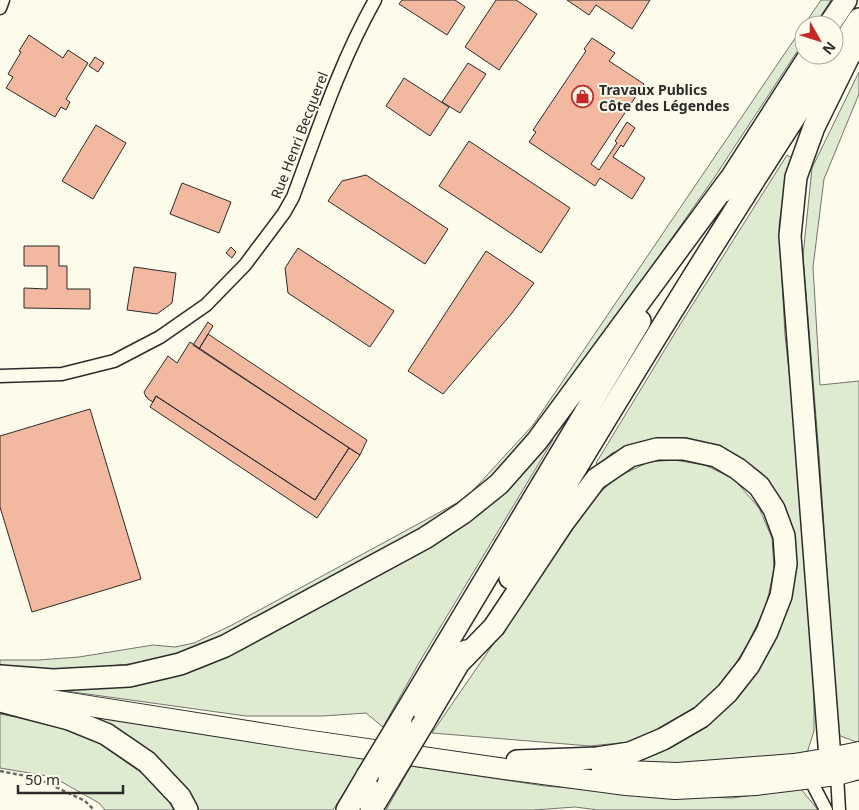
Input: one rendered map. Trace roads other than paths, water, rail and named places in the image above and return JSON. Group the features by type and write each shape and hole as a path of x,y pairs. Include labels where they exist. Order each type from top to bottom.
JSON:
{"highway":[{"path":"836,15 846,0"},
{"path":"372,810 707,253 859,19"},
{"path":"834,766 790,236 796,177 814,127 848,58 859,42"},
{"path":"347,810 660,288 804,65"},
{"path":"0,676 53,680 129,676 180,664 225,646 425,538 456,518 499,484 537,441 730,179"},
{"path":"459,664 494,627 562,523 596,479 630,456 657,449 684,449 716,456 738,469 758,486 774,509 784,536 786,564 781,596 767,632 749,666 727,693 701,717 663,739 630,752 596,758 517,761"},
{"path":"0,701 69,719 106,734 147,762 180,797 187,810"}],"main road":[{"path":"0,683 517,761 601,770 677,773 794,764 834,766 859,770"},
{"path":"0,692 505,769 626,785 676,789 756,785 810,778 859,752"}],"street":[{"path":"0,8 3,0"},
{"name":"Rue Henri Becquerel","path":"0,376 62,374 114,361 160,337 206,305 245,265 284,213 293,197 343,63 364,18 375,0"},
{"path":"834,766 839,810"},
{"path":"810,778 826,810"}],"place":[{"name":"Travaux Publics Côte des Légendes","path":"583,97"}]}
